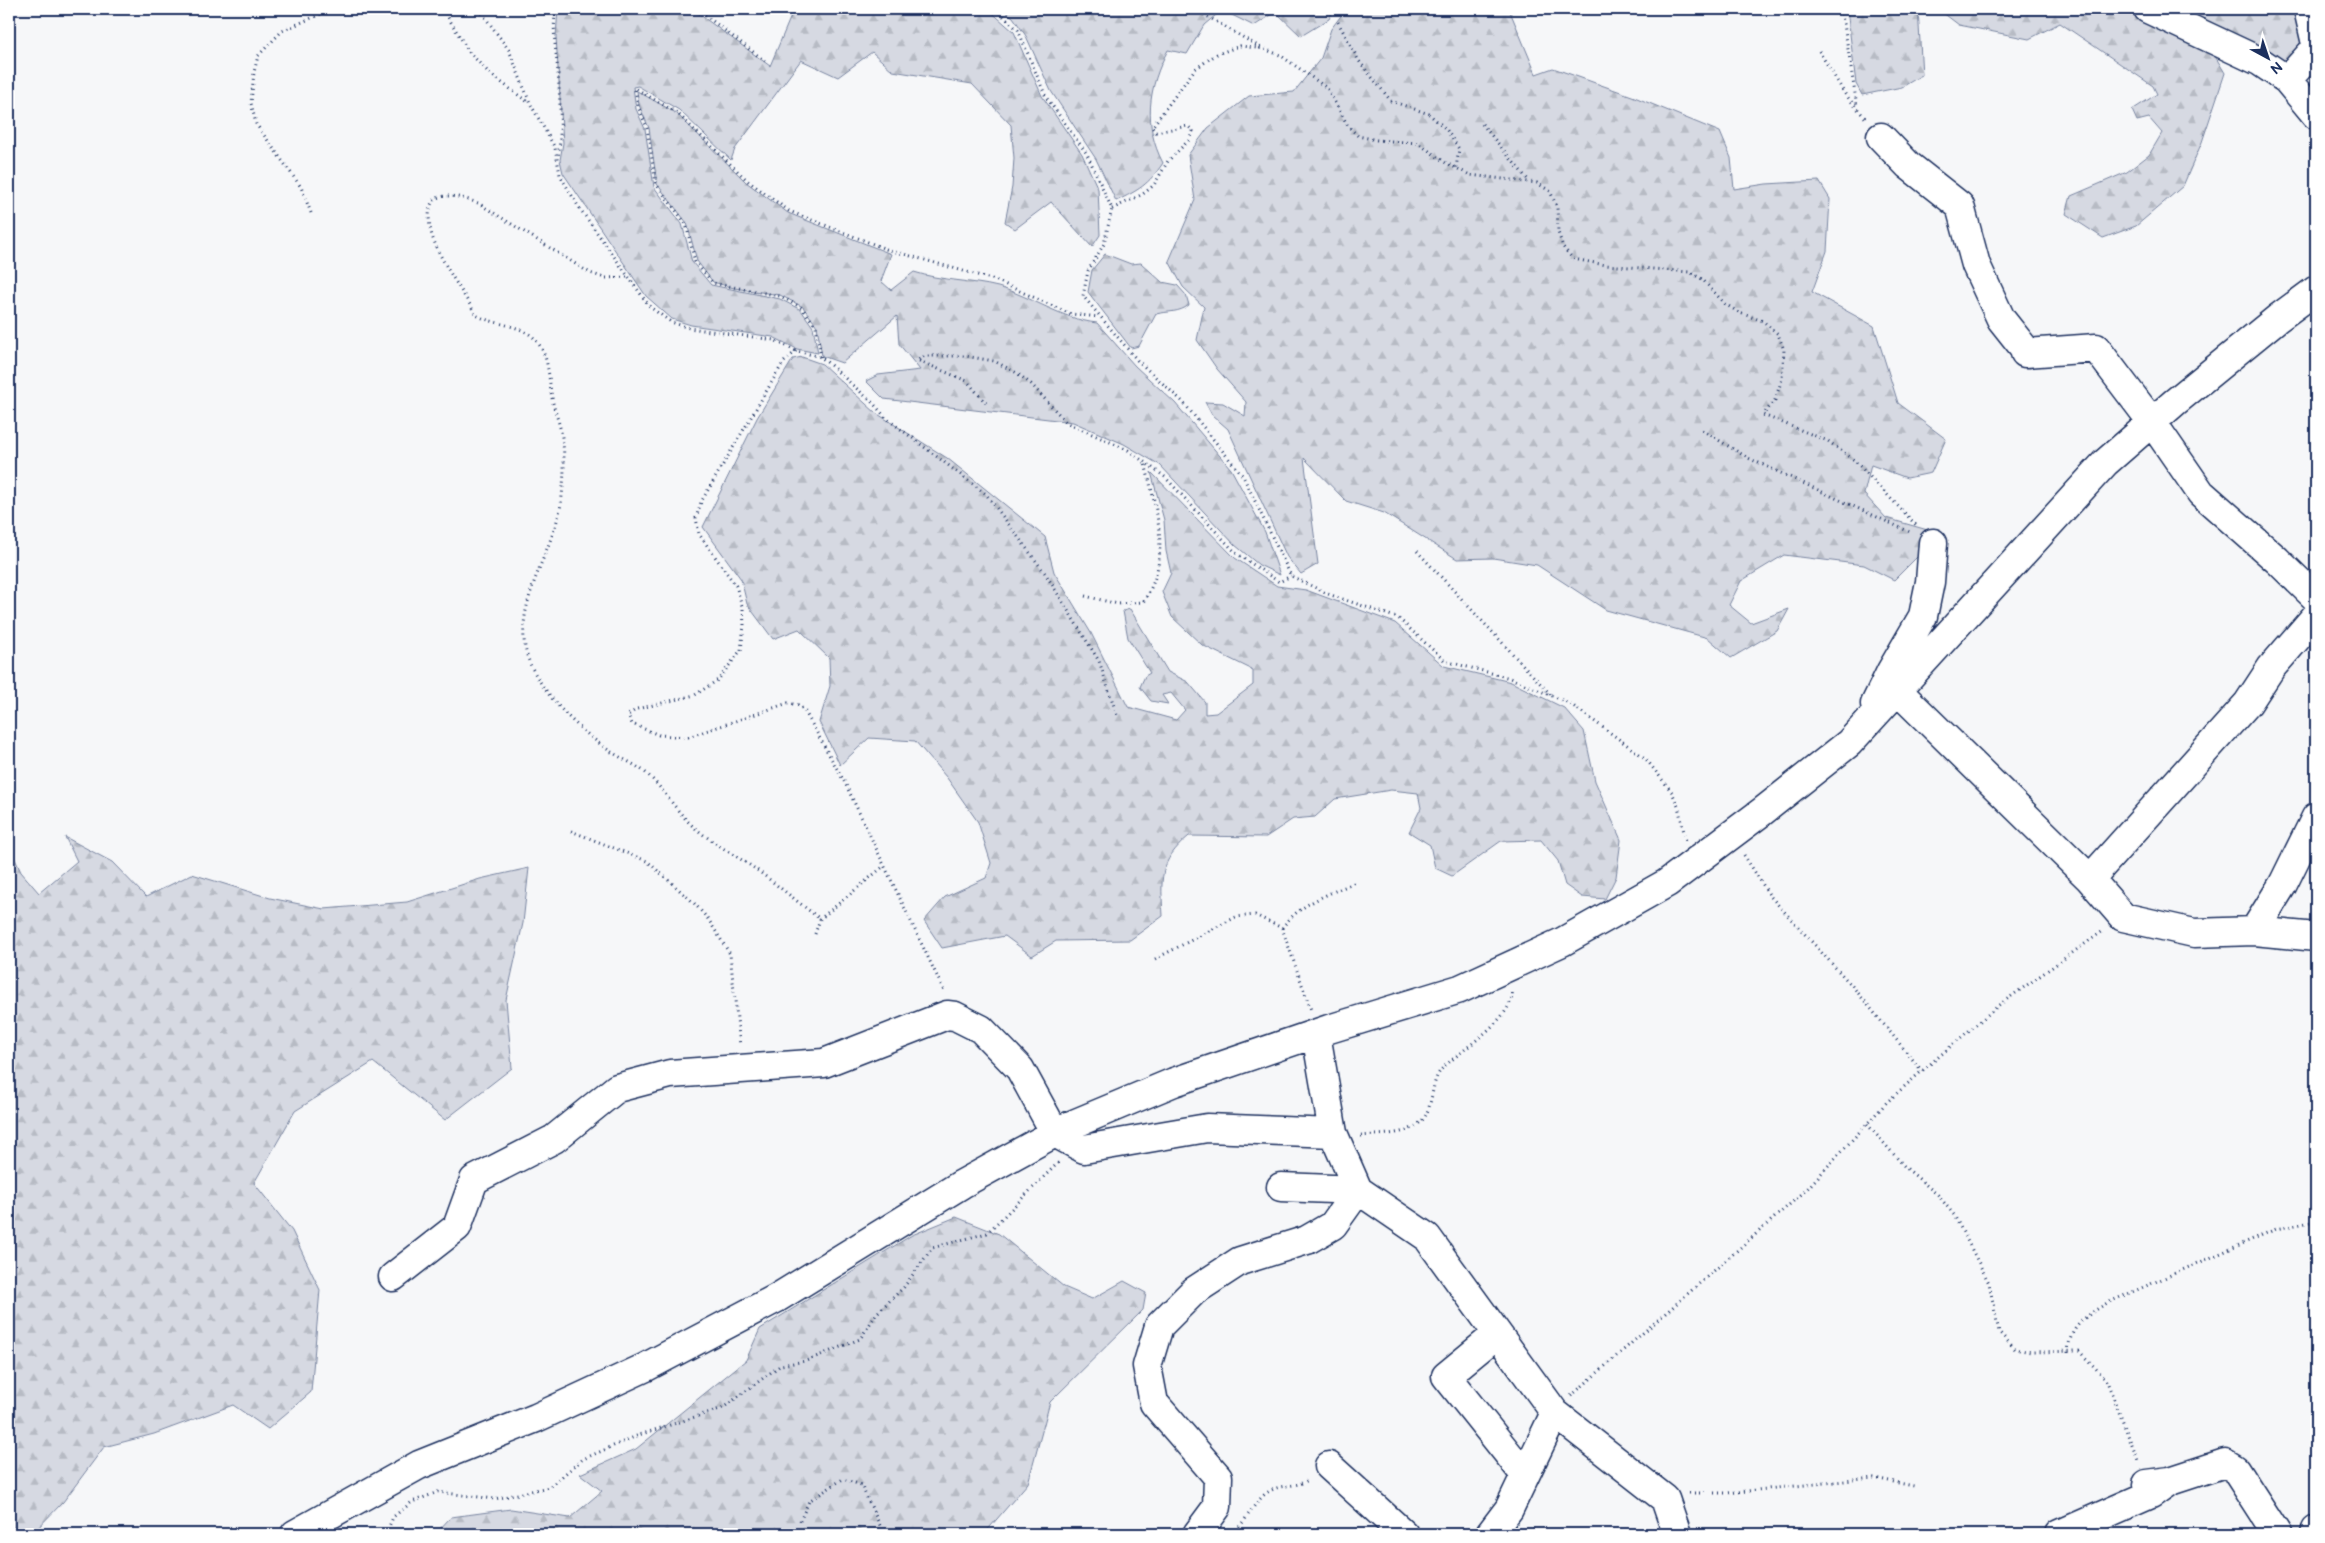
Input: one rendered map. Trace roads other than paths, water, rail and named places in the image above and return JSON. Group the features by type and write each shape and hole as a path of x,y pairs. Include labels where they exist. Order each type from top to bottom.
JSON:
{"street":[{"path":"2148,9 2259,61 2287,80 2316,114"},
{"path":"2308,9 2316,44"},
{"path":"2287,80 2316,48"},
{"path":"1882,137 1908,165 1960,206 1976,265 2001,319 2026,353 2096,348 2152,422 2201,493 2277,560 2316,598"},
{"path":"295,1534 419,1465 536,1418 646,1367 759,1308 962,1184 1065,1138 1174,1082 1316,1034 1460,989 1570,938 1667,883 1841,750 1898,691 2105,462 2278,318 2316,290"},
{"path":"1864,728 1891,671 1923,616 1930,582 1933,543"},
{"path":"2090,879 2248,704 2271,668 2316,616"},
{"path":"1898,691 2090,879 2123,917 2194,933 2254,931 2316,937"},
{"path":"2254,931 2283,884 2316,817"},
{"path":"393,1277 457,1227 474,1180 554,1139 617,1088 670,1074 824,1063 950,1015 981,1029 1020,1070 1065,1138 1084,1149 1207,1128 1334,1136"},
{"path":"1316,1034 1334,1136 1358,1190 1427,1237 1555,1413 1665,1499 1677,1534"},
{"path":"1281,1187 1358,1190"},
{"path":"1197,1534 1217,1507 1218,1478 1154,1403 1147,1366 1159,1326 1194,1291 1240,1261 1307,1240 1333,1225 1358,1190"},
{"path":"1497,1334 1446,1376 1525,1475"},
{"path":"1490,1534 1509,1509 1555,1413"},
{"path":"2060,1534 2151,1494 2158,1482 2225,1463 2235,1469 2277,1534"},
{"path":"1329,1466 1404,1534"}]}
